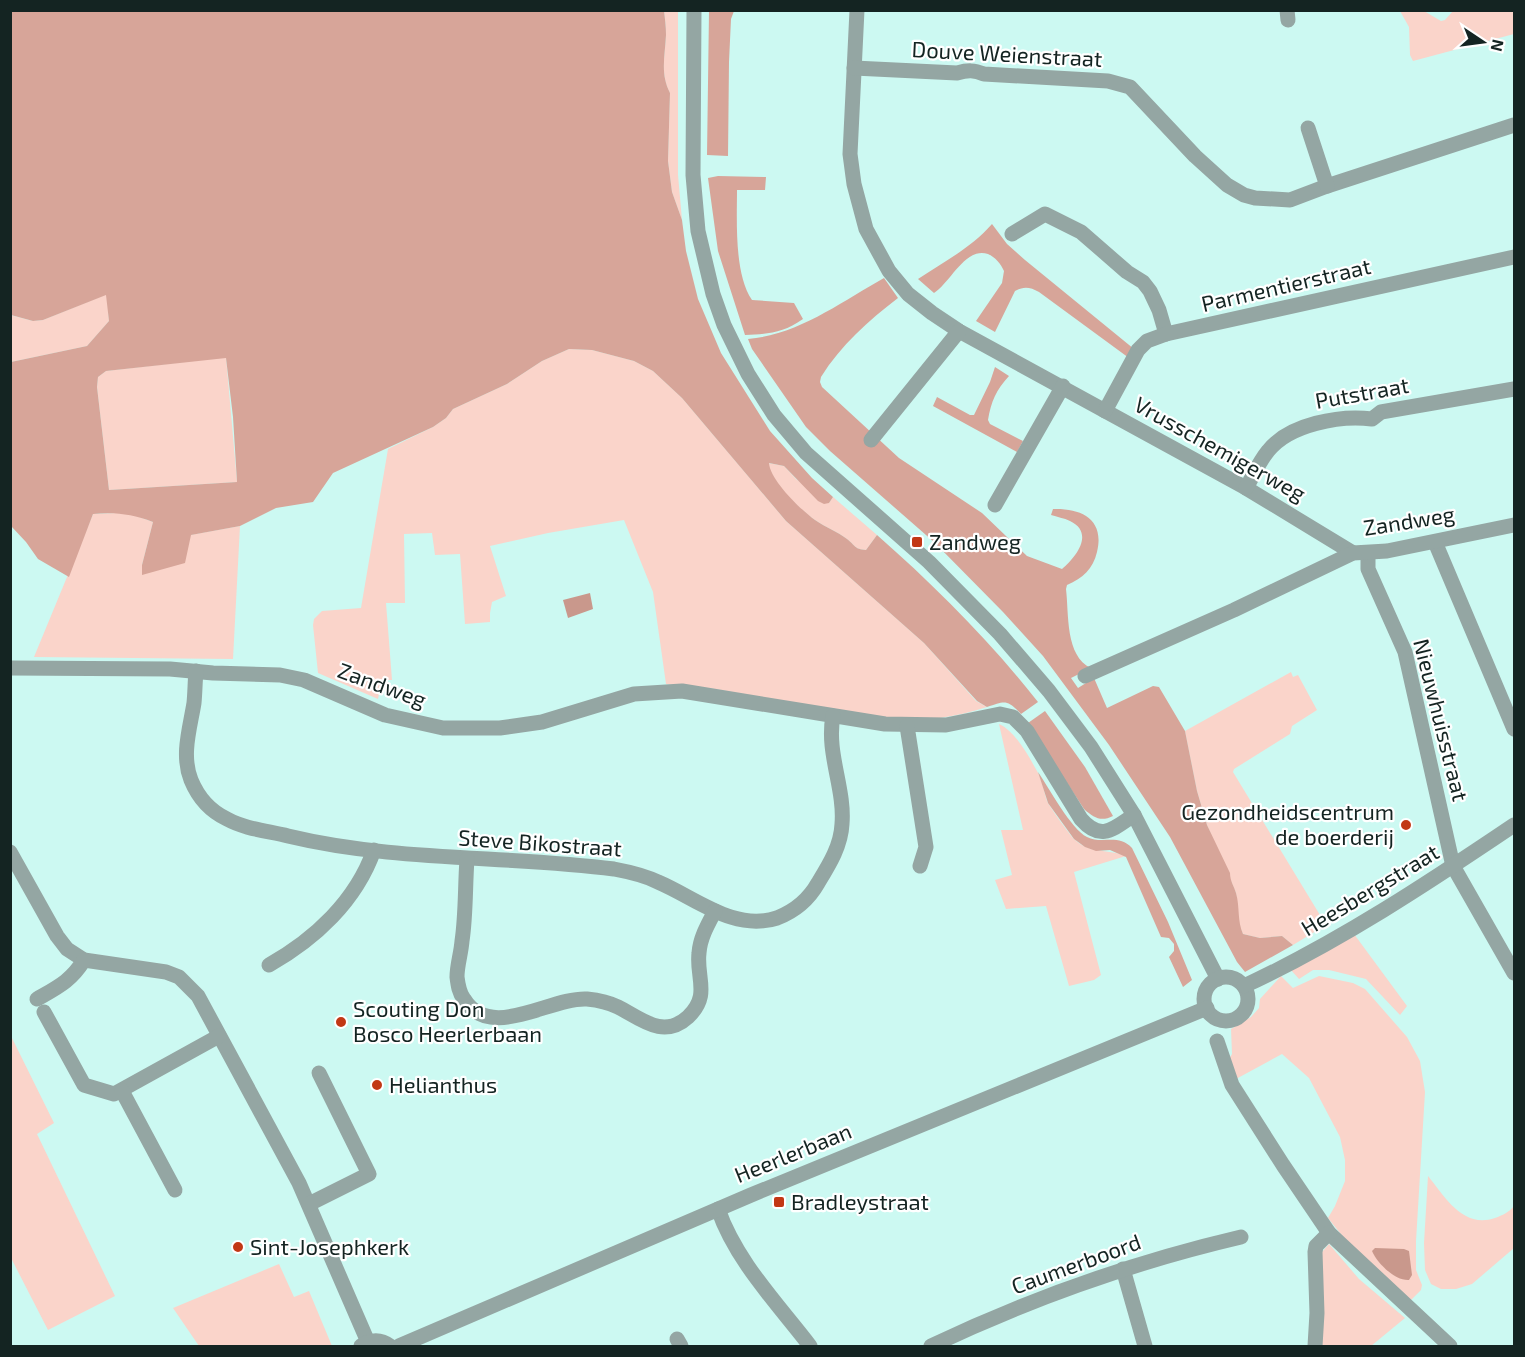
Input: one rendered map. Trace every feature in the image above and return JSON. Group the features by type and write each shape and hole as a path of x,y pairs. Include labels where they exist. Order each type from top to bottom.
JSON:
{"street":[{"path":"694,10 693,175 695,212 701,248 713,294 724,325 744,367 774,415 806,453 929,562 1000,634 1049,691 1091,747 1134,815 1218,979"},
{"name":"Vrusschemigerweg","path":"857,10 850,154 854,184 866,229 889,271 908,294 959,331 1063,386 1361,553"},
{"name":"Douve Weienstraat","path":"854,68 957,73 976,70 984,74 1108,81 1121,84 1130,87 1195,156 1227,185 1244,195 1255,198 1290,200 1515,125"},
{"path":"1308,128 1327,186"},
{"path":"1012,234 1045,214 1081,232 1127,272 1143,282 1159,310 1166,334"},
{"name":"Parmentierstraat","path":"1105,411 1138,350 1147,341 1166,334 1515,257"},
{"path":"871,440 959,331"},
{"path":"995,505 1063,386"},
{"name":"Putstraat","path":"1246,488 1268,450 1292,431 1318,423 1358,417 1372,419 1382,412 1515,389"},
{"name":"Zandweg","path":"1085,676 1361,553 1387,551 1515,525"},
{"path":"1435,542 1515,729"},
{"name":"Nieuwhuisstraat","path":"1361,553 1405,652 1453,866 1515,973"},
{"name":"Zandweg","path":"10,668 170,669 292,677 385,715 443,728 491,729 542,722 634,694 682,691 907,726 946,725 1000,714 1012,717 1027,731 1081,819 1089,827 1098,832 1107,832 1134,815"},
{"name":"Steve Bikostraat","path":"196,671 186,759 191,779 207,805 217,814 243,825 308,841 374,850 467,859 595,867 634,873 659,882 715,911 746,921 769,921 797,908 813,892 837,848 842,829 843,810 831,742 833,716"},
{"path":"907,726 926,847 920,866"},
{"name":"Heesbergstraat","path":"1244,986 1285,968 1453,866 1515,825"},
{"path":"269,964 301,944 342,906 367,870 374,850"},
{"path":"10,852 67,950 84,960 166,972 180,977 198,996 309,1204 364,1344 381,1341 390,1347"},
{"path":"467,859 465,914 457,976 459,989 474,1011 492,1018 508,1017 586,999 611,1004 650,1025 678,1024 690,1016 699,1002 702,986 699,952 702,937 715,911"},
{"path":"84,960 76,973 41,1005 84,1085 114,1095 219,1036"},
{"path":"1232,978 1244,986 1248,997 1241,1015 1228,1020 1216,1018 1207,1008 1206,991 1211,983 1218,979 1232,978"},
{"name":"Heerlerbaan","path":"399,1347 717,1209 1207,1008"},
{"path":"1217,1041 1232,1085 1329,1233 1450,1347"},
{"path":"309,1204 369,1174 319,1073"},
{"path":"122,1090 175,1190"},
{"path":"717,1209 737,1253 810,1347"},
{"path":"1315,1347 1317,1313 1315,1252 1316,1246 1329,1233"},
{"name":"Caumerboord","path":"931,1347 1040,1299 1123,1269 1199,1247 1241,1238"},
{"path":"1123,1269 1145,1347"}],"shaded area":[{"path":"11,10 664,11 666,35 664,72 670,93 668,161 672,192 682,220 686,251 698,299 721,353 770,431 812,478 833,497 829,503 824,504 818,501 784,466 769,463 775,478 787,494 809,515 843,536 857,548 866,550 877,535 961,615 1001,657 1038,702 1021,714 1009,704 998,703 987,707 977,701 924,643 786,521 682,398 653,371 634,361 592,350 569,349 542,361 507,384 453,409 446,418 433,427 333,473 313,502 276,508 240,526 191,535 185,563 142,575 142,565 153,522 123,514 93,514 69,577 38,559 11,526 11,362 87,346 109,321 106,295 43,320 33,321 11,315","holes":["226,358 237,482 109,490 97,387 98,377 106,371"]},
{"path":"664,11 678,11 678,175 682,220 672,192 668,161 670,93 664,72 666,35"},
{"path":"709,11 734,11 731,19 729,62 728,156 707,155"},
{"path":"1400,11 1424,11 1441,21 1453,11 1514,11 1514,34 1413,61 1410,55 1409,27"},
{"path":"718,176 766,177 765,190 737,190 739,262 746,289 752,300 794,303 803,319 789,327 769,333 745,335 718,251 708,178"},
{"path":"992,224 1007,244 1025,260 1134,349 1129,358 1039,292 1030,288 1015,291 995,332 976,321 1002,283 1003,268 988,254 980,253 965,260 934,293 918,279 967,247"},
{"path":"884,278 898,298 837,354 821,377 822,387 899,458 982,513 1027,556 1062,569 1081,545 1081,532 1077,526 1070,521 1051,515 1053,509 1081,513 1094,524 1099,541 1093,563 1078,579 1067,585 1066,589 1072,644 1083,662 1091,668 1071,678 1078,688 1094,678 1107,708 1153,686 1159,687 1185,731 1197,791 1207,825 1230,873 1243,934 1260,938 1282,936 1293,945 1245,972 1237,962 1170,837 1109,745 1043,656 934,542 830,451 806,427 752,349 748,339 784,331 802,324"},
{"path":"107,294 109,321 87,346 11,362 10,315 33,321 43,320"},
{"path":"569,349 592,350 634,361 653,371 682,398 786,521 924,643 976,701 987,707 942,718 895,721 715,689 666,684 653,592 624,520 490,546 506,596 492,602 490,622 465,624 460,554 435,555 432,533 404,534 405,603 386,603 392,680 382,680 378,699 318,673 314,619 322,611 361,608 388,449 433,427 446,418 453,409 507,384 542,361"},
{"path":"226,357 237,482 109,490 97,387 98,377 106,371"},
{"path":"995,367 1009,376 995,397 988,420 990,424 1023,441 1017,452 933,406 937,397 974,415"},
{"path":"768,463 784,466 796,479 829,503 833,497 877,535 866,550 857,548 843,536 819,523 802,510 774,479"},
{"path":"93,514 131,514 153,522 142,565 142,574 190,535 240,526 233,659 34,657"},
{"path":"590,593 593,609 568,618 563,600"},
{"path":"1291,672 1293,677 1298,675 1317,710 1292,726 1290,734 1234,769 1233,772 1326,925 1293,945 1282,936 1260,938 1243,934 1239,925 1236,893 1207,825 1197,791 1185,731"},
{"path":"1045,711 1085,767 1113,816 1105,819 1098,818 1084,809 1028,723"},
{"path":"999,724 1016,738 1025,751 1039,774 1047,801 1074,839 1086,847 1126,856 1074,872 1101,975 1094,980 1069,986 1046,906 1006,909 995,880 1012,875 1001,830 1023,830"},
{"path":"1038,772 1067,817 1081,833 1098,840 1121,841 1132,848 1168,922 1192,980 1183,987 1169,957 1174,951 1174,944 1169,938 1161,937 1126,857 1110,850 1096,851 1074,839 1048,803"},
{"path":"1354,934 1407,1006 1400,1015 1366,979 1329,970 1313,970 1299,979 1291,970"},
{"path":"1281,976 1293,988 1319,976 1353,983 1365,989 1407,1037 1420,1061 1425,1092 1416,1270 1422,1285 1421,1290 1410,1301 1344,1238 1328,1218 1345,1181 1345,1160 1340,1137 1309,1078 1282,1054 1236,1079 1229,1059 1232,1054 1231,1029 1251,1017 1259,1008 1260,999"},
{"path":"11,1036 54,1123 37,1134 115,1296 48,1330 11,1258"},
{"path":"1428,1176 1456,1209 1473,1219 1495,1218 1505,1214 1514,1206 1514,1248 1472,1284 1456,1289 1441,1289 1431,1284 1425,1270 1424,1243"},
{"path":"1329,1244 1359,1279 1405,1318 1371,1346 1321,1346 1322,1252"},
{"path":"1375,1248 1409,1251 1412,1275 1409,1280 1398,1278 1382,1266 1372,1251"},
{"path":"279,1264 294,1297 309,1291 332,1346 199,1346 173,1308"}],"place":[{"name":"Zandweg","path":"917,542"},
{"name":"Gezondheidscentrum de boerderij","path":"1406,825"},
{"name":"Scouting Don Bosco Heerlerbaan","path":"341,1022"},
{"name":"Helianthus","path":"377,1085"},
{"name":"Bradleystraat","path":"779,1202"},
{"name":"Sint-Josephkerk","path":"238,1247"}]}
